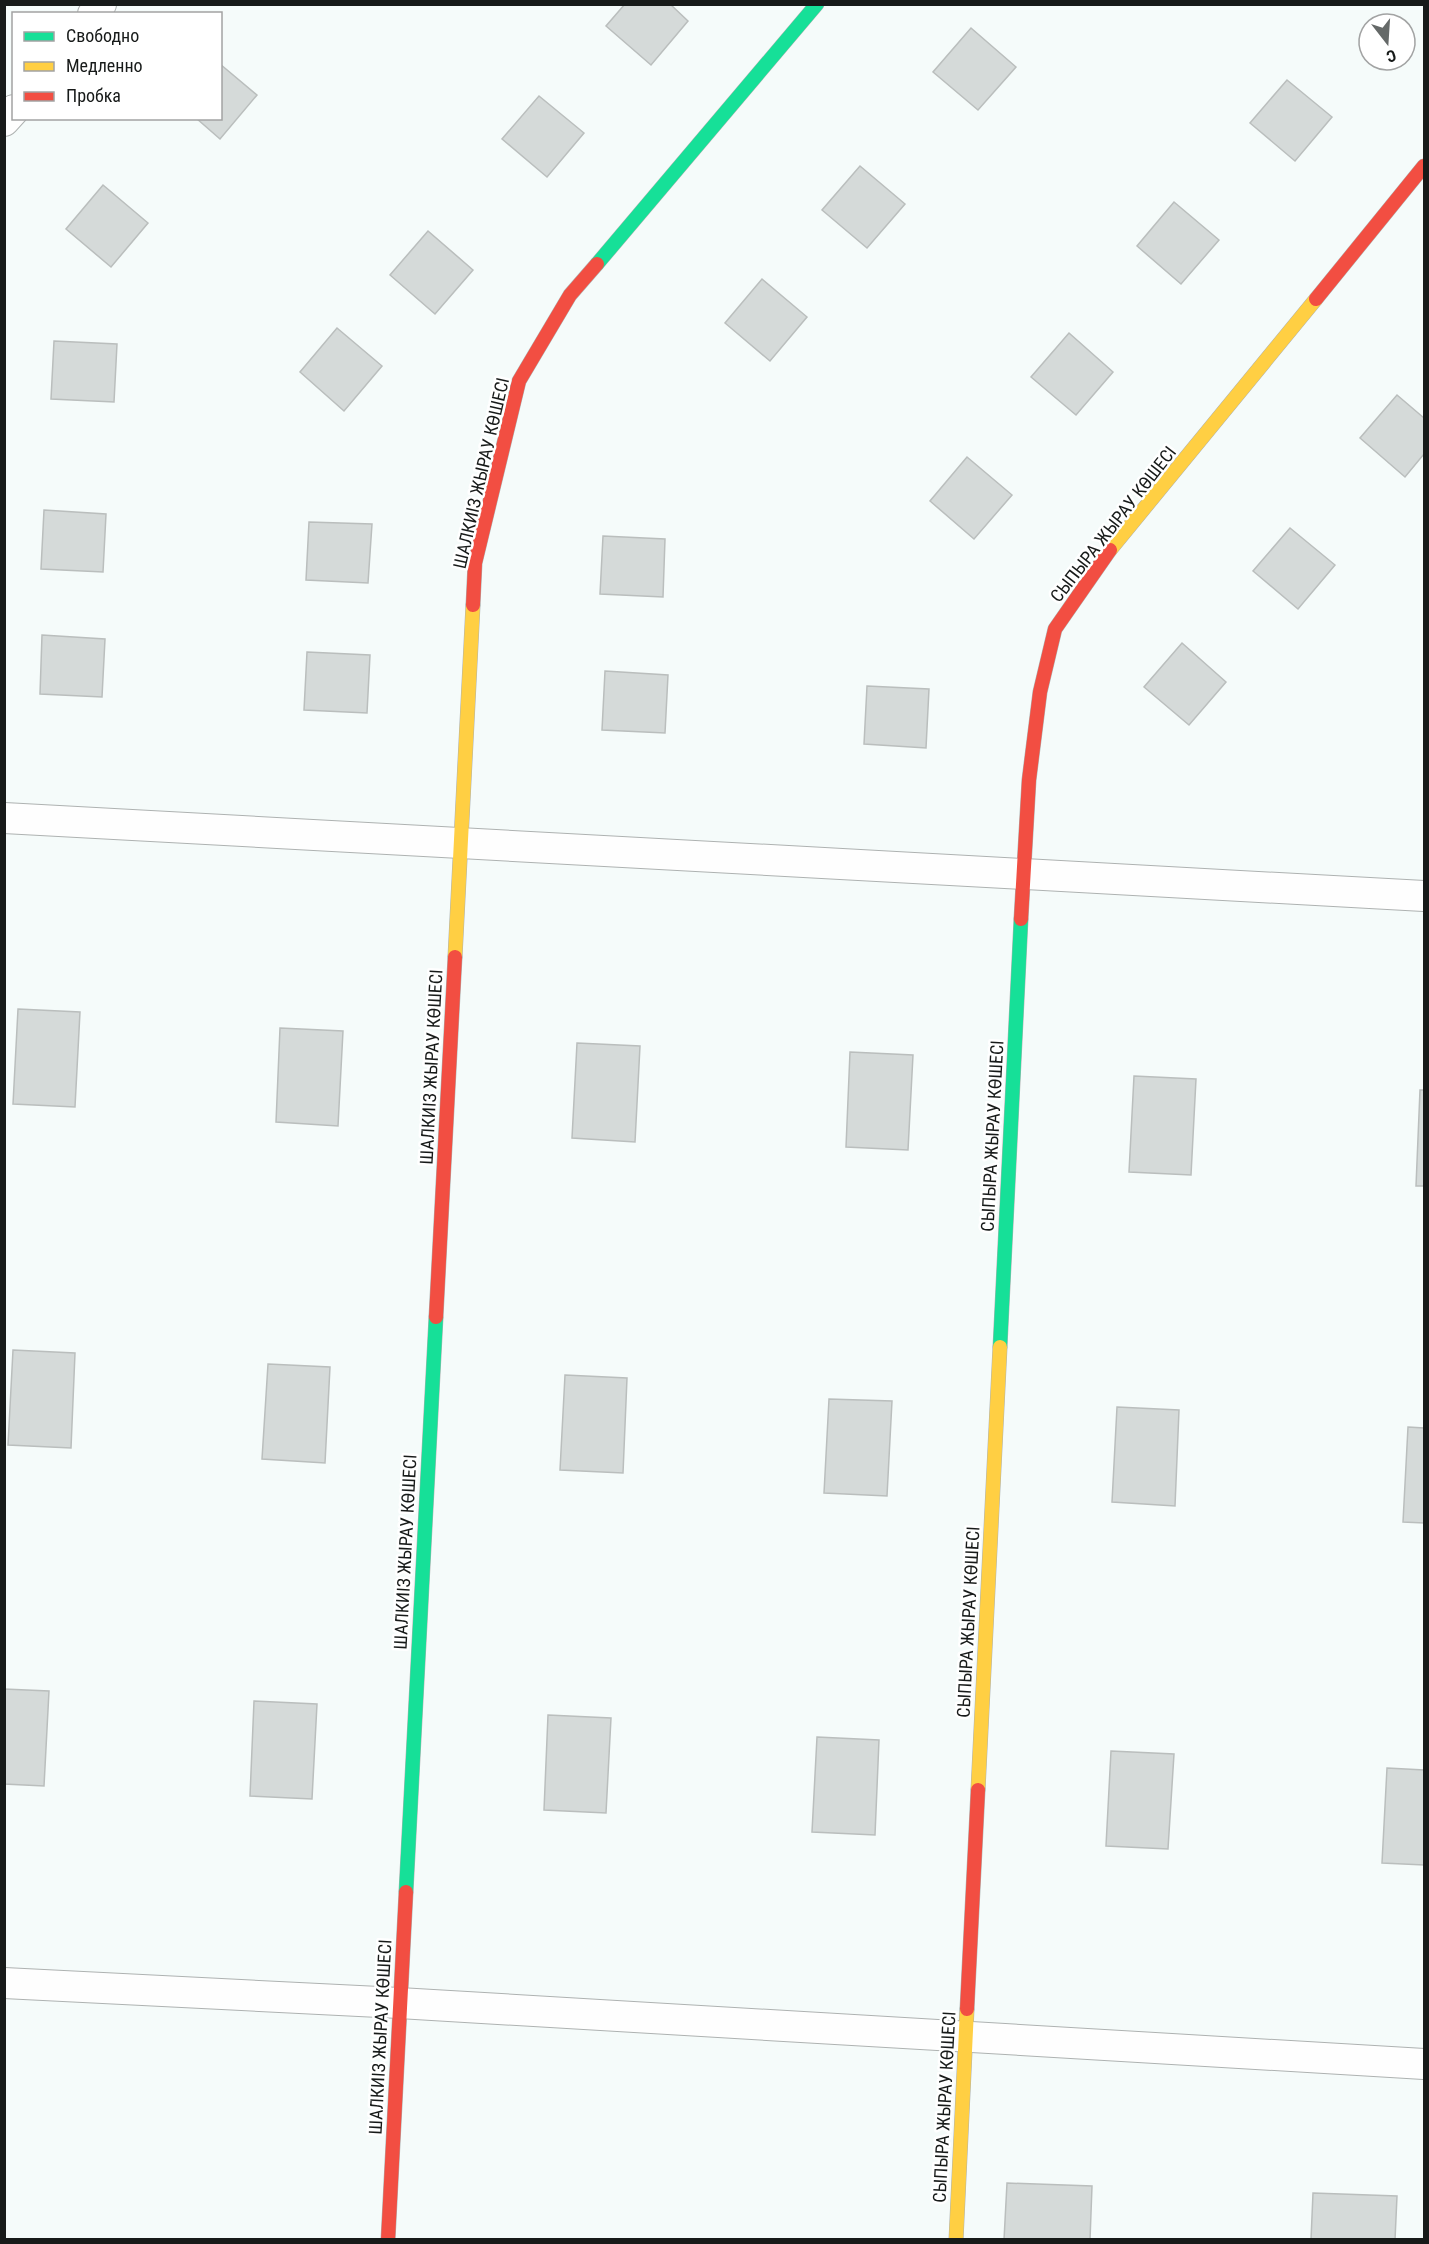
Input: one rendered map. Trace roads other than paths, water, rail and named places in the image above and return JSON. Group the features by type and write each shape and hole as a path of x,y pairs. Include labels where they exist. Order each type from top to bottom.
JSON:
{"street":[{"name":"ШАЛКИІЗ ЖЫРАУ КӨШЕСІ","path":"388,2240 475,563 519,381 570,296 817,4"},
{"name":"СЫПЫРА ЖЫРАУ КӨШЕСІ","path":"956,2240 1023,874 1029,780 1040,692 1055,629 1106,555 1425,166"},
{"path":"4,818 1425,896"},
{"path":"4,1983 399,2003 1425,2064"}]}
